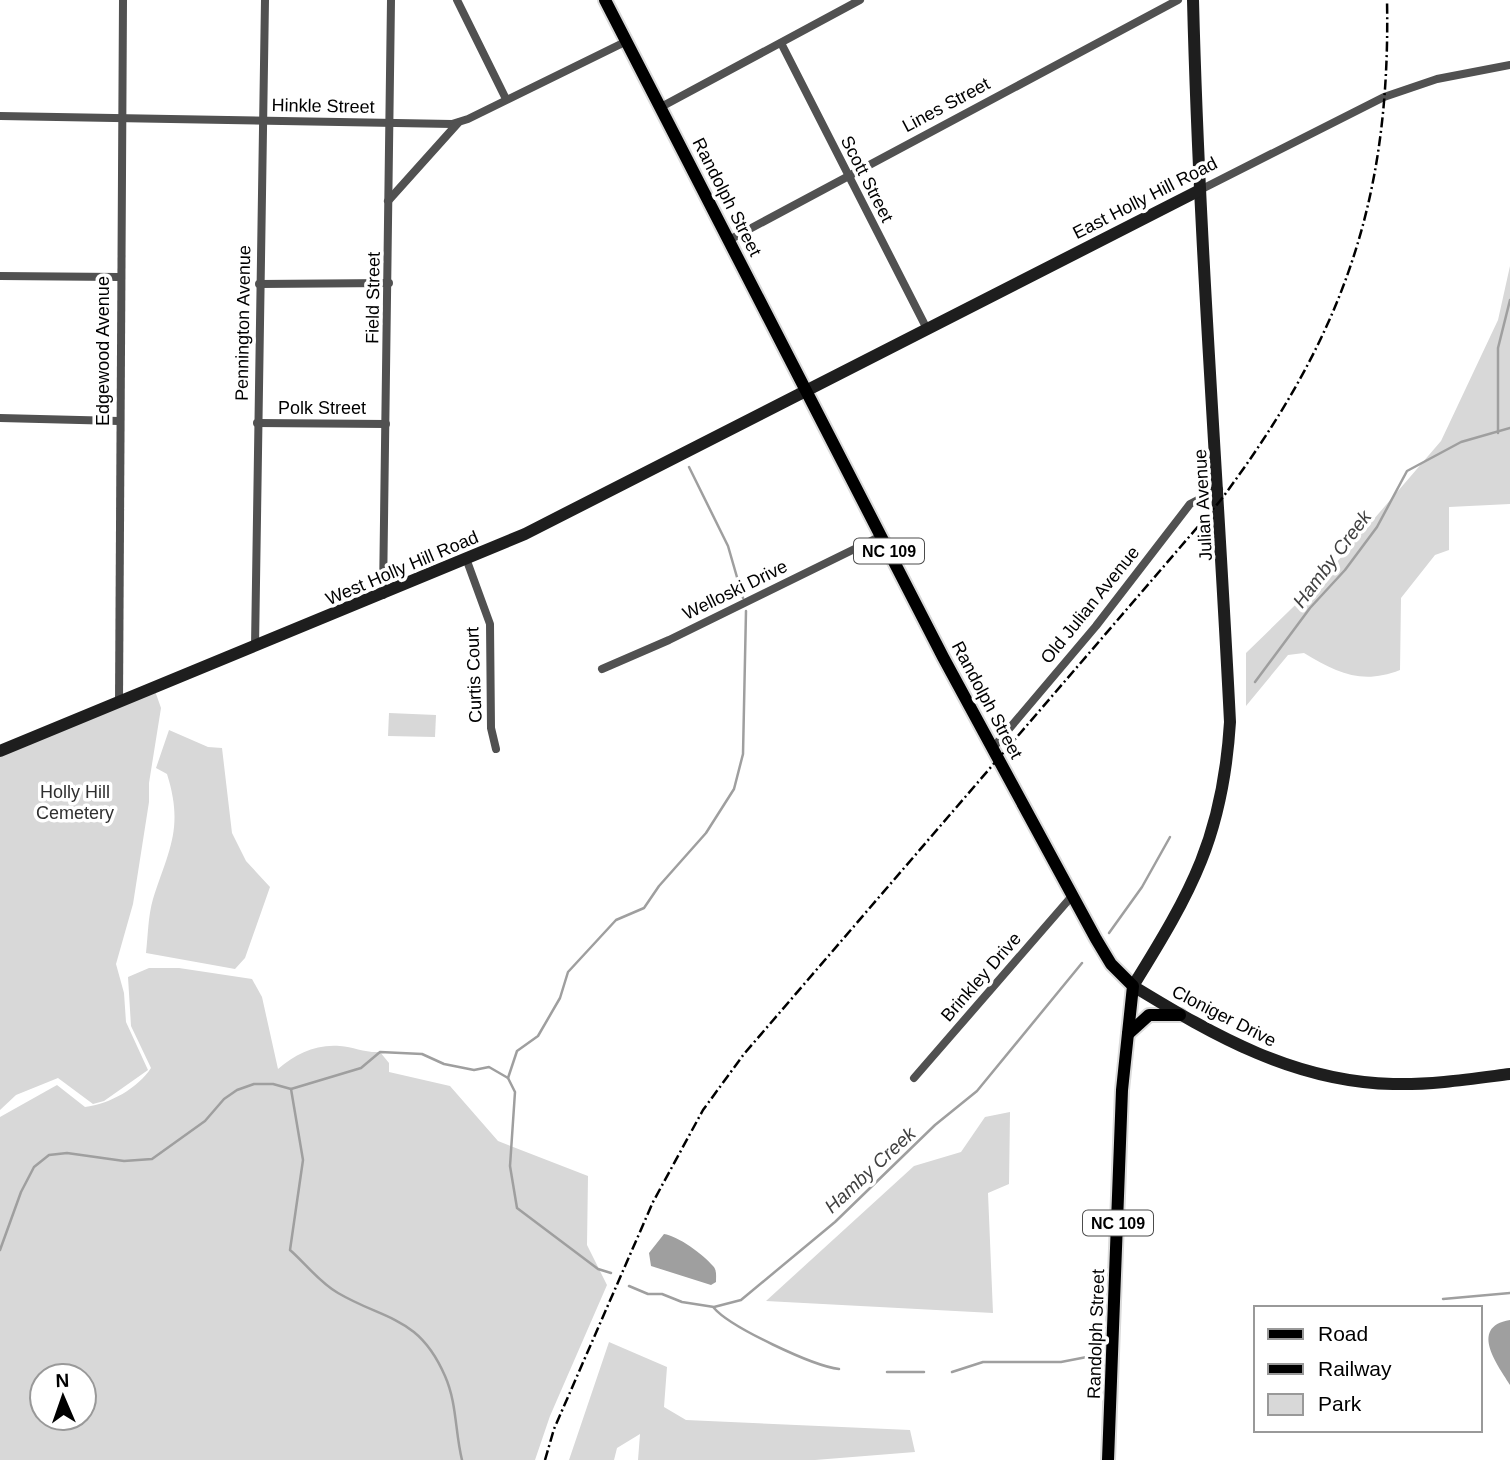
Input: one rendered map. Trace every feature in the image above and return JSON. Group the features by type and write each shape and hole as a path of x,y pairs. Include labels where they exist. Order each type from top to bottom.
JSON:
{"main road":[{"name":"Randolph Street","path":"606,0 992,749 1111,964 1133,986 1122,1090 1108,1460"},
{"path":"1128,1034 1149,1015 1180,1015"}],"street":[{"name":"Edgewood Avenue","path":"119,702 118,421 122,0"},
{"name":"Pennington Avenue","path":"255,647 265,0"},
{"name":"Field Street","path":"383,595 390,283 388,201 391,0"},
{"path":"457,0 506,99"},
{"path":"661,107 860,0"},
{"name":"Lines Street","path":"729,240 1178,0"},
{"name":"Julian Avenue","path":"1133,986 1175,919 1207,852 1227,773 1230,722 1219,489 1198,191 1193,0"},
{"name":"Hinkle Street","path":"0,116 390,124 458,122 627,41"},
{"name":"Scott Street","path":"781,43 927,329"},
{"name":"East Holly Hill Road","path":"806,389 1384,97 1437,79 1510,65"},
{"path":"388,201 458,122"},
{"path":"0,276 119,277"},
{"path":"259,284 390,283"},
{"name":"West Holly Hill Road","path":"0,751 467,561 525,534 806,389"},
{"path":"0,418 118,421"},
{"name":"Polk Street","path":"257,423 386,424"},
{"name":"Old Julian Avenue","path":"992,749 1096,626 1190,504 1219,489"},
{"name":"Welloski Drive","path":"602,669 669,640 881,536"},
{"name":"Curtis Court","path":"467,561 490,624 491,728 496,749"},
{"name":"Brinkley Drive","path":"914,1079 1072,896"},
{"name":"Cloniger Drive","path":"1133,986 1252,1054 1307,1073 1395,1084 1510,1074"}],"green space":[{"path":"1510,266 1510,504 1449,507 1449,550 1435,555 1401,598 1400,670 1374,676 1350,675 1304,653 1288,655 1246,706 1246,653 1324,577 1441,441 1498,320"},
{"name":"Holly Hill Cemetery","path":"154,688 161,708 149,783 149,802 133,904 116,964 124,993 126,1022 148,1070 104,1101 93,1104 58,1078 16,1095 0,1110 0,751"},
{"path":"389,713 436,715 435,737 388,736"},
{"path":"169,730 208,747 222,748 232,833 246,861 270,887 245,958 235,969 146,953 151,906 169,852 174,824 172,793 167,774 156,768"},
{"path":"149,968 179,968 252,979 262,997 278,1069 314,1048 340,1046 380,1052 389,1063 389,1072 450,1086 498,1141 588,1176 587,1245 607,1285 550,1416 535,1460 0,1460 0,1117 57,1085 85,1107 122,1094 139,1082 151,1068 131,1026 128,977"},
{"path":"1010,1112 1009,1184 988,1193 993,1313 766,1301 914,1166 961,1152 985,1117"},
{"path":"609,1342 667,1367 664,1407 686,1420 910,1430 915,1452 815,1460 638,1460 640,1434 617,1448 614,1460 569,1460"}],"shaded area":[{"path":"664,1234 683,1242 709,1261 715,1269 716,1282 711,1285 651,1266 649,1253"},
{"path":"1510,1320 1510,1385 1494,1359 1488,1339 1490,1331 1497,1324"}],"waterway":[{"path":"1498,433 1498,348 1510,300"},
{"name":"Hamby Creek","path":"1255,682 1310,608 1345,570 1377,527 1407,471 1461,442 1510,428"},
{"path":"689,467 728,546 743,598"},
{"path":"508,1078 517,1051 538,1036 560,998 568,972 616,920 644,908 659,886 706,833 734,789 743,754 746,611"},
{"name":"Hamby Creek","path":"1109,933 1142,887 1170,837"},
{"name":"Hamby Creek","path":"629,1286 648,1294 662,1294 682,1302 714,1307 741,1300 835,1222 935,1125 977,1091 1082,963"},
{"name":"Hamby Creek","path":"0,1250 21,1192 34,1167 49,1155 67,1153 124,1161 152,1159 205,1121 224,1099 237,1090 254,1084 273,1084 291,1089 361,1068 380,1052 422,1054 444,1064 474,1070 489,1067 508,1078 515,1092 510,1166 517,1208 598,1269 611,1273"},
{"path":"291,1089 303,1160 290,1250 331,1289 400,1322 424,1342 435,1356 449,1386 462,1460"},
{"path":"1443,1299 1510,1293"},
{"path":"714,1308 737,1325 773,1344 811,1361 839,1369"},
{"path":"952,1372 983,1362 1061,1362 1092,1356"},
{"path":"887,1372 924,1372"}],"railway":[{"path":"545,1460 554,1429 653,1202 703,1110 744,1054 1220,501 1298,383 1327,325 1350,266 1368,205 1380,142 1386,73 1387,0"}]}
